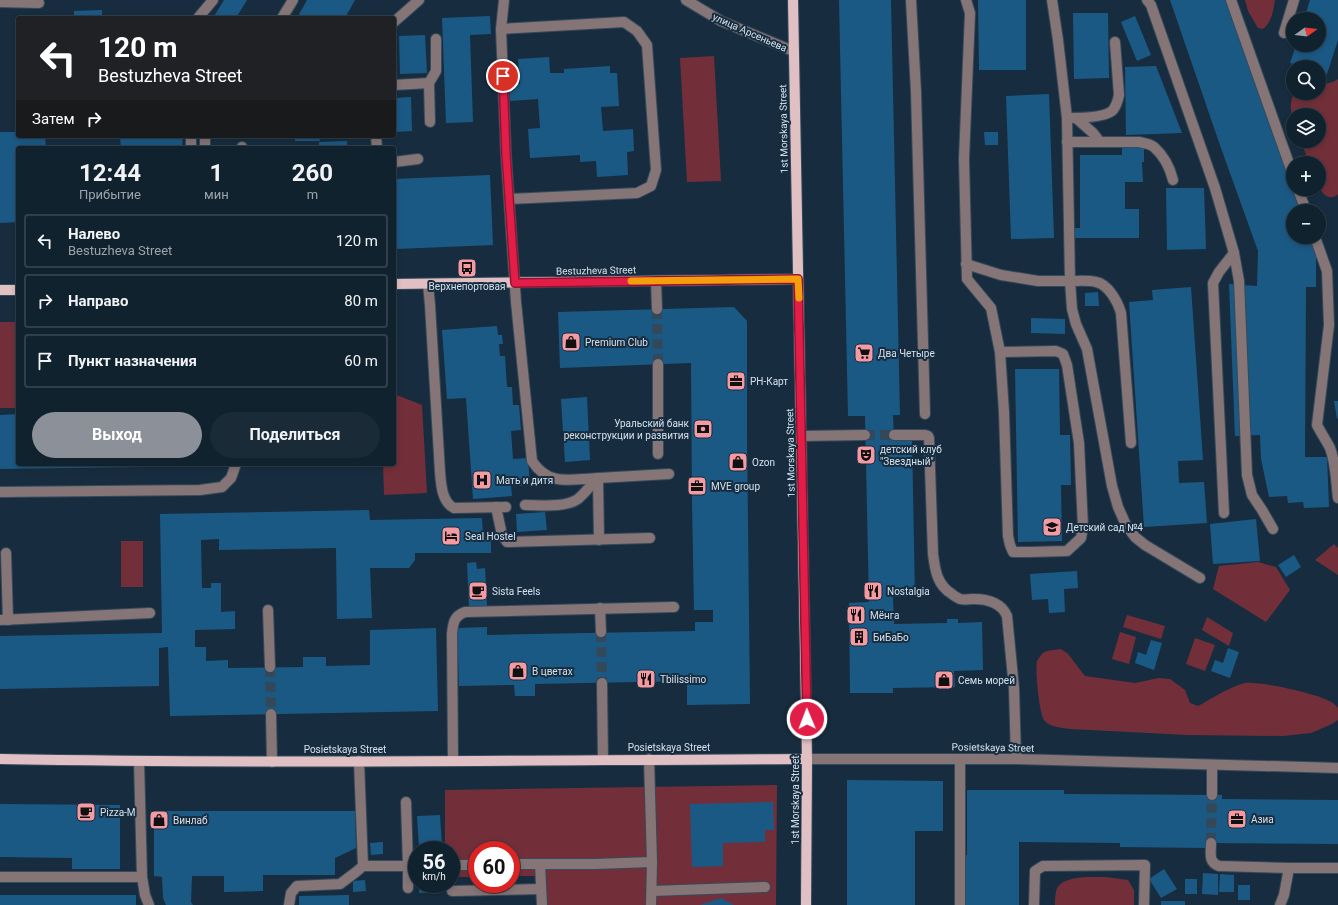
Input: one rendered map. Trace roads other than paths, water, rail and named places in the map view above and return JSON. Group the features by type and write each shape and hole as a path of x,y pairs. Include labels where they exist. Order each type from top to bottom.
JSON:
{"main road":[{"name":"1st Morskaya Street","path":"792,0 807,759 806,905"},
{"name":"Bestuzheva Street","path":"396,284 798,279"},
{"path":"0,290 16,290"},
{"name":"Posietskaya Street","path":"0,759 272,762 807,759"}],"street":[{"path":"200,16 213,0"},
{"path":"283,16 294,0"},
{"path":"396,20 419,0"},
{"path":"504,0 501,29 506,154 515,283 532,461 537,469 543,474 556,480 669,474"},
{"name":"улица Арсеньева","path":"686,0 722,21 793,51"},
{"path":"911,0 916,92 924,414"},
{"path":"966,0 970,13 964,159 967,279 991,308 1000,352 1004,412 1008,536 1013,552 1067,551 1081,538 1083,527 1079,443 1067,365 1063,354 1056,351 1000,352"},
{"path":"1052,0 1071,118 1067,142 1072,309 1076,324 1087,349 1112,486 1118,507 1126,525 1135,537 1145,545 1200,578"},
{"path":"1147,0 1151,5 1212,181 1234,253 1239,281 1247,475 1252,495 1273,529"},
{"path":"1232,0 1286,156"},
{"path":"1284,33 1294,0"},
{"path":"0,2 39,3"},
{"path":"501,29 624,22 637,31 647,45 656,170 651,186 637,193 510,198"},
{"path":"430,122 429,84 436,71 436,38"},
{"path":"1071,118 1103,115 1112,110 1118,101 1119,95 1115,42"},
{"path":"396,86 429,84"},
{"path":"1071,118 1093,133 1100,142"},
{"path":"1067,142 1139,142 1148,144 1153,147 1168,165 1173,180"},
{"path":"396,162 418,159"},
{"path":"1317,244 1327,271 1329,325 1318,425 1320,432 1329,446 1333,458 1338,498"},
{"path":"1224,513 1213,283 1218,272 1234,253"},
{"path":"966,264 1001,275 1038,281 1097,282 1108,289 1119,304 1121,313 1131,443"},
{"path":"656,281 657,309"},
{"path":"428,284 440,479 442,490 449,504 454,508 501,507 502,535 507,542 650,538"},
{"path":"658,364 658,454"},
{"path":"801,436 865,435"},
{"path":"894,435 925,435 929,438 933,554 935,569 940,583 948,592 960,599 980,599 996,603 1004,610 1006,616 1014,688 1016,759"},
{"path":"0,492 200,490 222,486 231,478 235,466"},
{"path":"525,505 568,504 586,492 598,478"},
{"path":"598,478 599,540"},
{"path":"6,553 4,620 150,613"},
{"path":"600,608 601,632"},
{"path":"453,761 452,634 455,620 459,614 465,612 600,608 674,608"},
{"path":"268,610 270,668"},
{"path":"602,683 603,760"},
{"path":"271,714 272,762"},
{"path":"649,759 652,862 651,905"},
{"name":"Posietskaya Street","path":"807,759 1016,759 1338,768"},
{"path":"960,759 960,905"},
{"path":"139,761 142,877 145,895 149,905"},
{"path":"359,761 362,866"},
{"path":"1212,765 1212,795"},
{"path":"406,802 410,841"},
{"path":"1211,843 1212,861 1214,864 1219,866 1338,868"},
{"path":"520,864 652,862"},
{"path":"540,864 542,905"},
{"path":"1034,905 1035,871 1043,866 1145,865 1144,905"},
{"path":"289,905 291,893 297,886 340,884 362,866 408,866"},
{"path":"1280,905 1284,895 1289,868"},
{"path":"0,877 142,877"},
{"path":"652,891 765,887"},
{"path":"460,891 542,889"}],"tunnel":[{"path":"657,309 658,364"},
{"path":"865,435 894,435"},
{"path":"601,632 602,683"},
{"path":"270,667 271,714"},
{"path":"1211,843 1212,795"}],"place":[{"name":"Верхнепортовая","path":"467,268"},
{"name":"Premium Club","path":"571,342"},
{"name":"Два Четыре","path":"864,353"},
{"name":"РН-Карт","path":"736,381"},
{"name":"Уральский банк реконструкции и развития","path":"703,429"},
{"name":"детский клуб \"Звездный\"","path":"866,455"},
{"name":"Ozon","path":"738,462"},
{"name":"Мать и дитя","path":"482,480"},
{"name":"MVE group","path":"697,486"},
{"name":"Детский сад №4","path":"1052,527"},
{"name":"Seal Hostel","path":"451,536"},
{"name":"Sista Feels","path":"478,591"},
{"name":"Nostalgia","path":"873,591"},
{"name":"Мёнга","path":"856,615"},
{"name":"БиБаБо","path":"859,637"},
{"name":"В цветах","path":"518,671"},
{"name":"Tbilissimo","path":"646,679"},
{"name":"Семь морей","path":"944,680"},
{"name":"Pizza-M","path":"86,812"},
{"name":"Азиа","path":"1237,819"},
{"name":"Винлаб","path":"159,820"}]}
